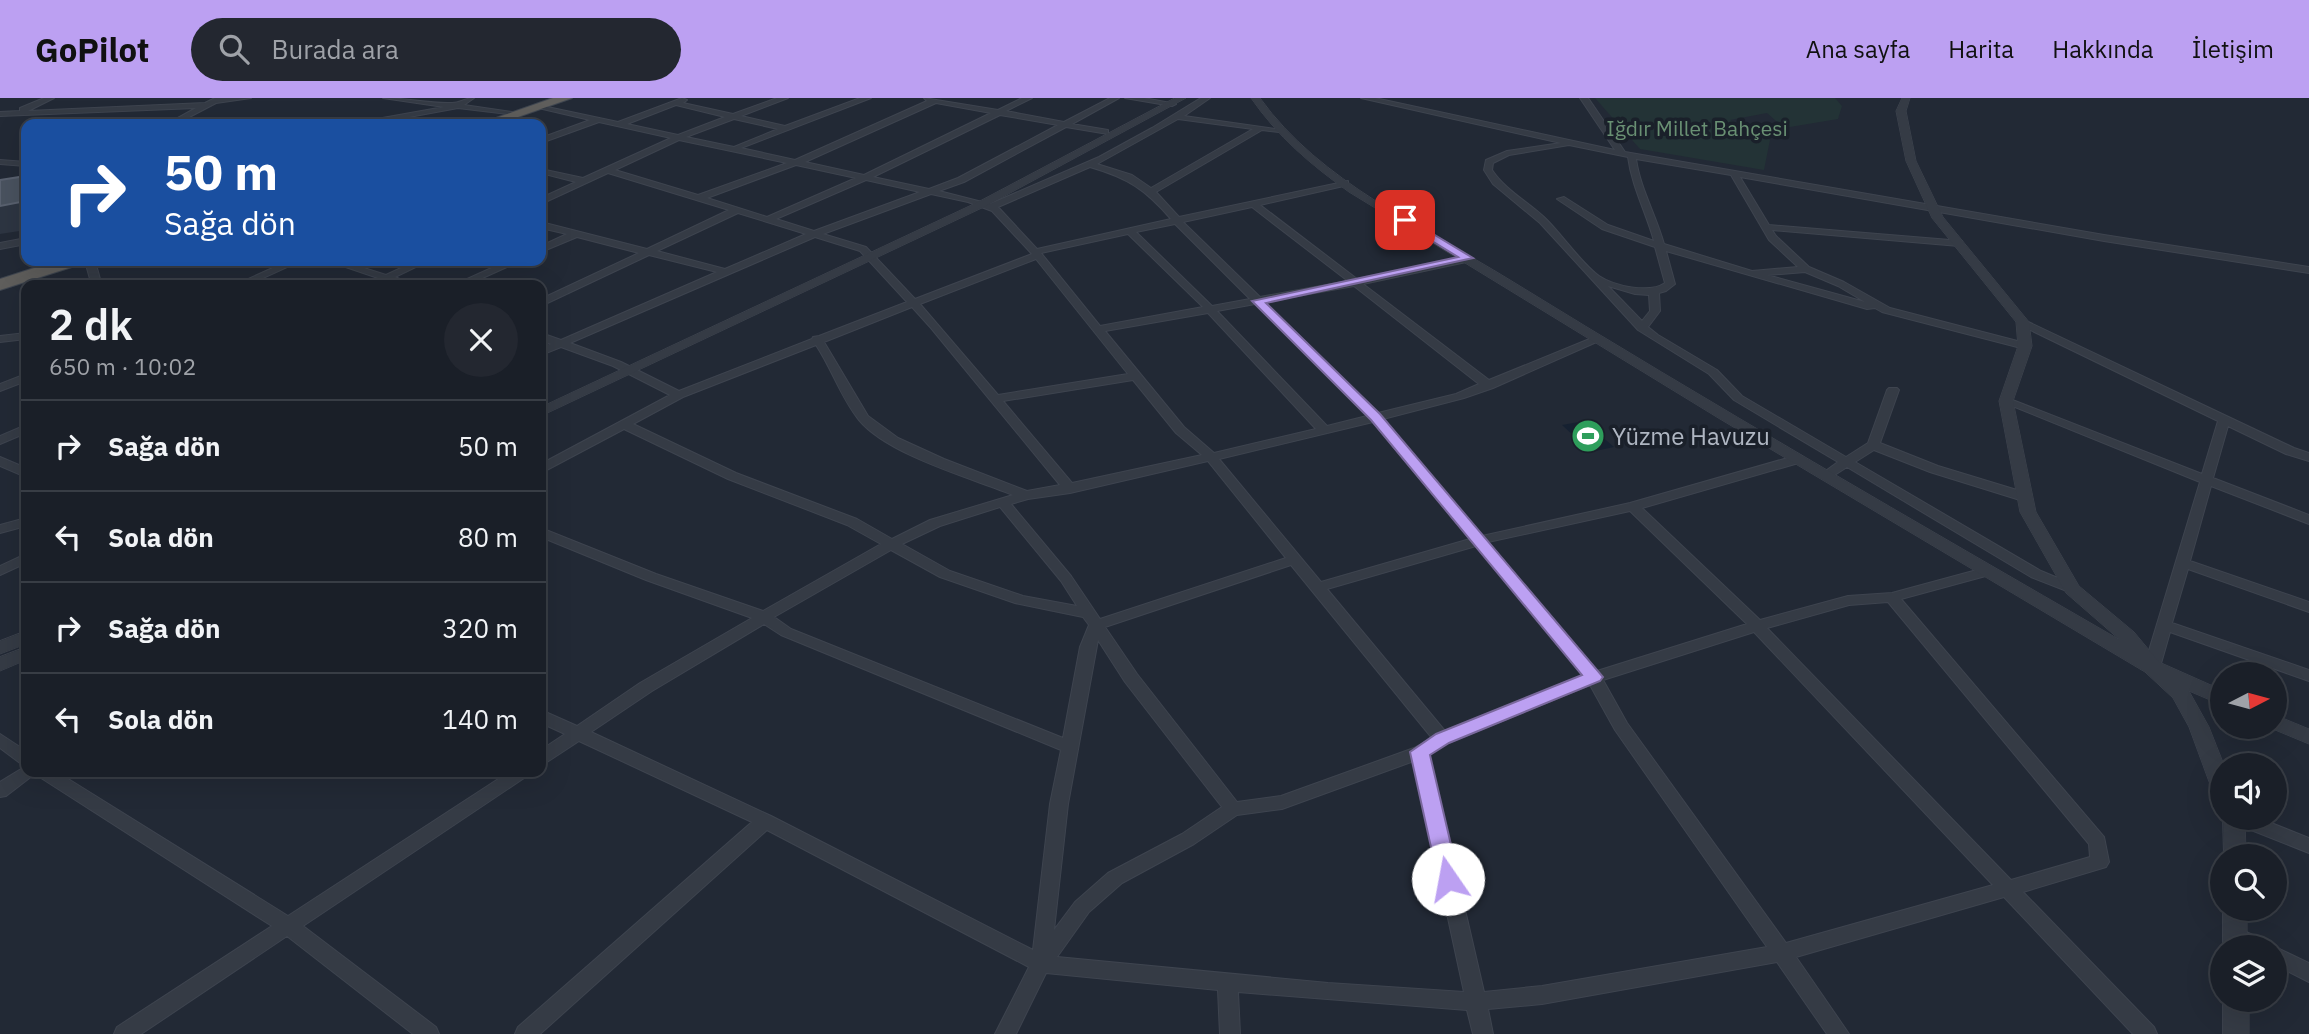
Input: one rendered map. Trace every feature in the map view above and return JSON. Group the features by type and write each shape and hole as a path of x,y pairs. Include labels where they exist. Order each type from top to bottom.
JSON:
{"highway":[{"path":"486,119 551,98"},
{"path":"501,119 566,98"},
{"path":"0,279 40,266"},
{"path":"0,285 57,266"}],"street":[{"path":"0,121 50,98"},
{"path":"0,114 247,98"},
{"path":"387,98 508,112"},
{"path":"388,119 455,107 470,98"},
{"path":"620,124 688,98"},
{"path":"546,199 681,136 785,98"},
{"path":"736,148 867,98"},
{"path":"920,98 1105,132"},
{"path":"769,219 868,177 1028,98"},
{"path":"546,350 816,233 961,180 1115,98"},
{"path":"1129,98 1170,100"},
{"path":"546,398 866,252 981,204 1088,164 1177,117 1206,98"},
{"path":"1255,98 1279,130 1345,183 1597,340 2152,667 2210,693"},
{"path":"1365,98 1627,155 2309,270"},
{"path":"1584,98 1627,155 1662,247 1670,284 1654,292 1632,290 1596,279"},
{"path":"1906,98 1901,111 1911,161 1938,218 2022,322 2224,420 2309,457"},
{"path":"981,204 1105,132 1170,100"},
{"path":"981,204 1170,100"},
{"path":"181,119 215,101"},
{"path":"699,198 800,161 934,101"},
{"path":"675,103 786,129"},
{"path":"538,107 800,161 981,204 1036,253 1134,376 1180,430 1209,455 1442,739"},
{"path":"1177,117 1279,130"},
{"path":"546,139 600,120"},
{"path":"1152,191 1259,129"},
{"path":"1570,144 1501,154 1489,162 1489,170 1496,182 1544,221 1643,328 1713,372 1738,398 2046,580 2072,589"},
{"path":"0,162 21,164"},
{"path":"1088,164 1139,179 1176,220 1376,417 1594,677 1621,726 1839,1034"},
{"path":"607,170 816,233 866,252 996,398 1070,488"},
{"path":"546,171 584,181"},
{"path":"1734,174 1764,227 1784,252 1806,269 1841,284 1886,310"},
{"path":"546,467 679,395 1036,253 1345,183"},
{"path":"1561,199 1574,211 1605,227 1662,247 1751,274 2025,346"},
{"path":"1255,205 1489,386"},
{"path":"546,300 644,251 737,210"},
{"path":"546,226 727,272"},
{"path":"1764,227 1959,243"},
{"path":"1130,231 1210,309 1324,430"},
{"path":"546,247 576,234"},
{"path":"0,246 21,242"},
{"path":"546,410 866,252"},
{"path":"1099,329 1357,283 1468,258"},
{"path":"251,280 284,266"},
{"path":"349,266 395,280"},
{"path":"384,280 413,266"},
{"path":"471,280 503,266"},
{"path":"1751,274 1806,269"},
{"path":"1643,328 1656,311 1654,292"},
{"path":"2022,322 2025,346 2006,401 2028,512 2072,589 2127,636 2152,667 2181,694 2199,727 2210,756"},
{"path":"0,339 21,337"},
{"path":"546,338 617,364 679,395"},
{"path":"817,339 835,363 865,419 883,433 928,456 1026,495"},
{"path":"546,755 646,687 893,543 935,523 1026,495 1070,488 1460,396 1597,340"},
{"path":"996,398 1134,376"},
{"path":"0,388 21,379"},
{"path":"1826,475 1873,445 1893,390"},
{"path":"2006,401 2309,520"},
{"path":"2152,667 2224,420"},
{"path":"622,424 732,477 852,523 893,543 944,574 1020,600 1092,619 1295,559"},
{"path":"0,440 21,431"},
{"path":"1873,445 1934,469 2025,497"},
{"path":"1318,587 1481,540 1633,506 1798,458"},
{"path":"0,461 21,471"},
{"path":"1003,502 1066,579 1131,678 1233,809"},
{"path":"1633,506 1757,626 2147,1034"},
{"path":"0,529 21,523"},
{"path":"546,534 651,577 764,617 786,632 1070,747"},
{"path":"0,571 21,560"},
{"path":"2183,563 2309,607"},
{"path":"1005,1034 1041,964 1082,907 1115,878 1188,839 1233,809 1282,802 1420,752 1442,739 1594,677 1847,601 1892,597 1988,570"},
{"path":"546,718 765,821 1041,964 1474,1002 1542,995 1781,953 2100,862 2098,842 1892,597"},
{"path":"1041,964 1059,804 1092,619"},
{"path":"2164,625 2309,676"},
{"path":"0,648 21,639"},
{"path":"0,665 21,655"},
{"path":"2287,727 2309,737"},
{"path":"0,740 21,756"},
{"path":"1420,752 1483,1034"},
{"path":"0,791 21,776"},
{"path":"52,777 288,926 429,1034"},
{"path":"124,1034 512,777"},
{"path":"525,1034 765,821"},
{"path":"2269,830 2309,846"},
{"path":"2287,961 2309,973"},
{"path":"1228,982 1230,1034"},
{"path":"2236,1012 2236,1034"}],"green space":[{"name":"Iğdır Millet Bahçesi","path":"1595,98 1835,98 1842,106 1838,119 1784,128 1767,113 1730,120 1770,140 1764,170 1640,149"}],"water":[{"name":"Yüzme Havuzu","path":"1584,421 1614,447 1591,452 1562,425"}],"building":[{"path":"21,177 21,202 0,206 0,180"}],"place":[{"name":"Yüzme Havuzu","path":"1588,436"}],"route":[{"path":"1405,220 1468,258 1257,301 1376,417 1594,677 1442,739 1420,752 1448,879"}]}
